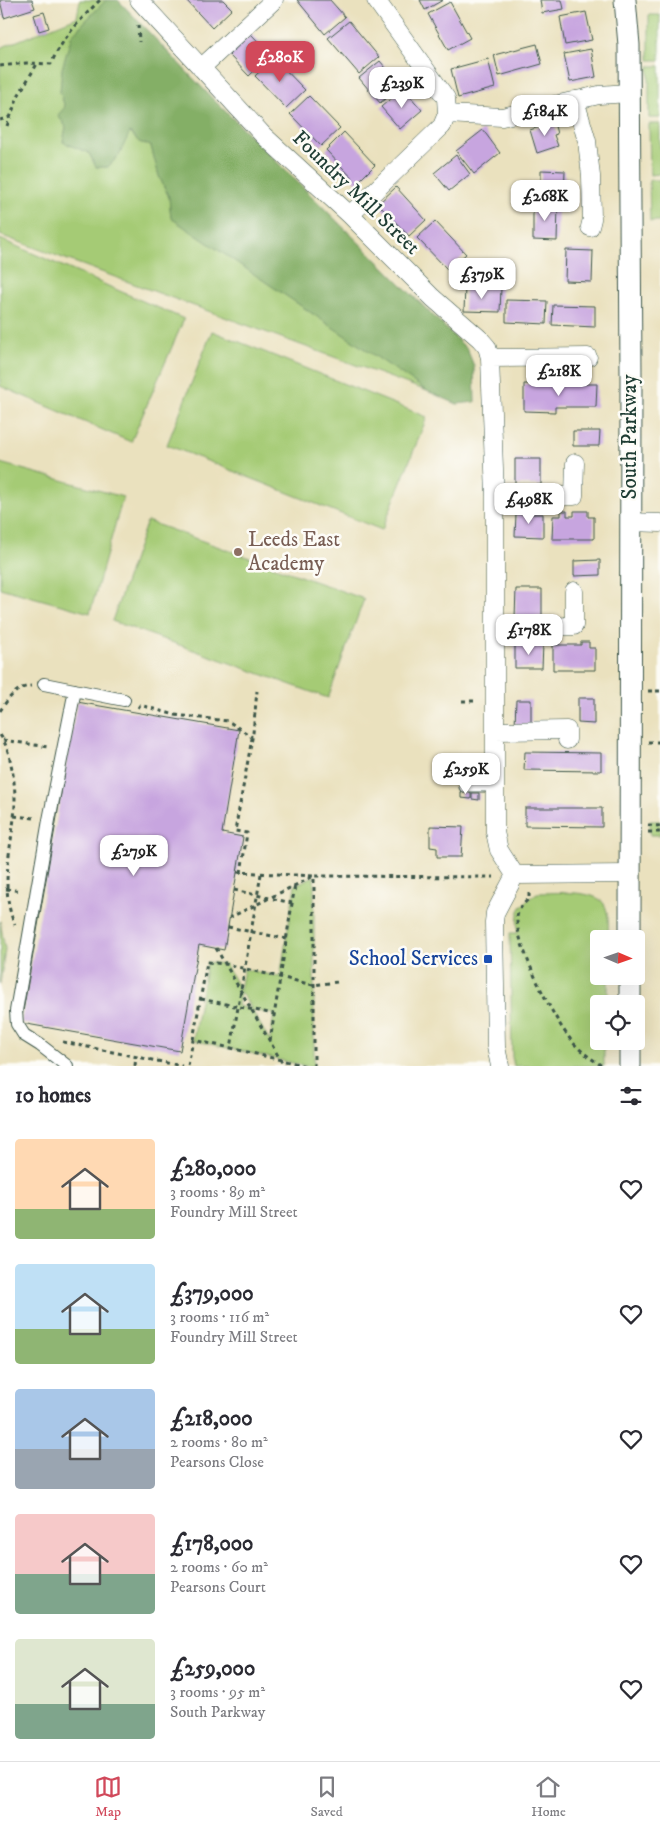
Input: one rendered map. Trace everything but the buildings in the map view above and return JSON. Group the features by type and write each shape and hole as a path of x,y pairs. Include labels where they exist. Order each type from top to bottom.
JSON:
{"street":[{"name":"Foundry Mill Street","path":"139,0 263,135 350,215 433,298 480,339 487,348 490,358 495,496"},
{"path":"201,68 274,0"},
{"path":"350,215 442,126 447,114 446,98 376,0"},
{"name":"South Parkway","path":"624,0 629,46 631,376 630,930"},
{"path":"447,114 502,117 599,95 629,93"},
{"path":"576,100 587,141 591,176 592,219 590,227"},
{"path":"490,358 588,357"},
{"path":"575,463 574,496 495,496 495,787 498,850 522,875 630,874"},
{"path":"630,522 660,522"},
{"path":"495,626 574,626 574,591"},
{"path":"44,684 124,700"},
{"path":"66,1066 40,1044 24,1035 17,1024 16,1010 49,820 75,690"},
{"path":"495,732 567,730 567,740"},
{"path":"500,1066 496,1047 495,913 522,875"},
{"path":"630,1050 630,1066"}],"lane":[{"path":"464,787 495,787"}],"path":[{"path":"0,66 51,64 57,51 76,25 100,0"},
{"path":"138,21 139,42"},
{"path":"7,126 18,96 38,64"},
{"path":"0,120 10,118"},
{"path":"0,710 9,697 24,686 44,684"},
{"path":"257,691 252,737 235,831 247,833 239,873 314,876 489,877 522,875 529,899 517,916 518,933 524,950 556,1018 568,1037 584,1054 602,1066"},
{"path":"124,700 122,708 137,710 140,705 175,715 228,721 252,737"},
{"path":"0,735 4,740 14,778 14,816 5,874 7,905 12,919 28,947"},
{"path":"4,740 64,749"},
{"path":"14,816 49,820"},
{"path":"231,1048 261,874"},
{"path":"229,918 314,876"},
{"path":"314,876 314,1066"},
{"path":"270,1041 295,885"},
{"path":"234,890 292,903"},
{"path":"228,927 286,939"},
{"path":"216,948 284,1066"},
{"path":"188,1066 207,962 225,964 313,985 338,982"},
{"path":"201,999 274,1014"},
{"path":"193,1040 306,1066"},
{"path":"61,1042 182,1066"},
{"path":"134,1066 136,1056"}],"green space":[{"path":"80,0 106,0 72,35 62,69 60,92 65,107 66,127 63,142 89,153 96,167 108,167 119,155 129,132 139,142 151,146 159,176 169,197 171,218 427,391 0,235 0,48 77,17"},
{"path":"106,0 118,0 213,99 467,349 474,366 475,402 457,404 427,391 171,218 169,197 159,176 151,146 139,142 130,132 119,155 108,167 96,167 89,153 63,142 66,127 58,115 65,107 60,92 62,69 72,35"},
{"path":"649,15 660,15 660,60 649,60"},
{"path":"649,66 660,66 660,118 649,118"},
{"path":"649,124 660,124 660,174 650,175"},
{"path":"649,180 660,180 660,221 650,221"},
{"path":"0,239 184,319 131,442 0,386"},
{"path":"212,331 427,417 382,530 167,445"},
{"path":"0,463 123,497 90,613 0,588"},
{"path":"147,521 364,599 328,698 112,621"},
{"path":"650,821 660,821 660,835 650,835"},
{"path":"314,876 314,1066 306,1066 193,1040 207,962 225,964 240,990 244,969 280,977 295,885","holes":["240,991 251,1008 251,1009 238,1006","252,1010 274,1014 270,1041 269,1040"]},
{"path":"537,893 583,894 599,899 606,908 608,930 590,930 590,985 608,985 608,995 590,995 590,1050 604,1050 604,1066 514,1066 512,1057 510,933 518,933 518,914 526,902"},
{"path":"0,921 5,949 0,984"}],"place":[{"name":"Leeds East Academy","path":"238,552"},
{"name":"School Services","path":"488,959"}]}
